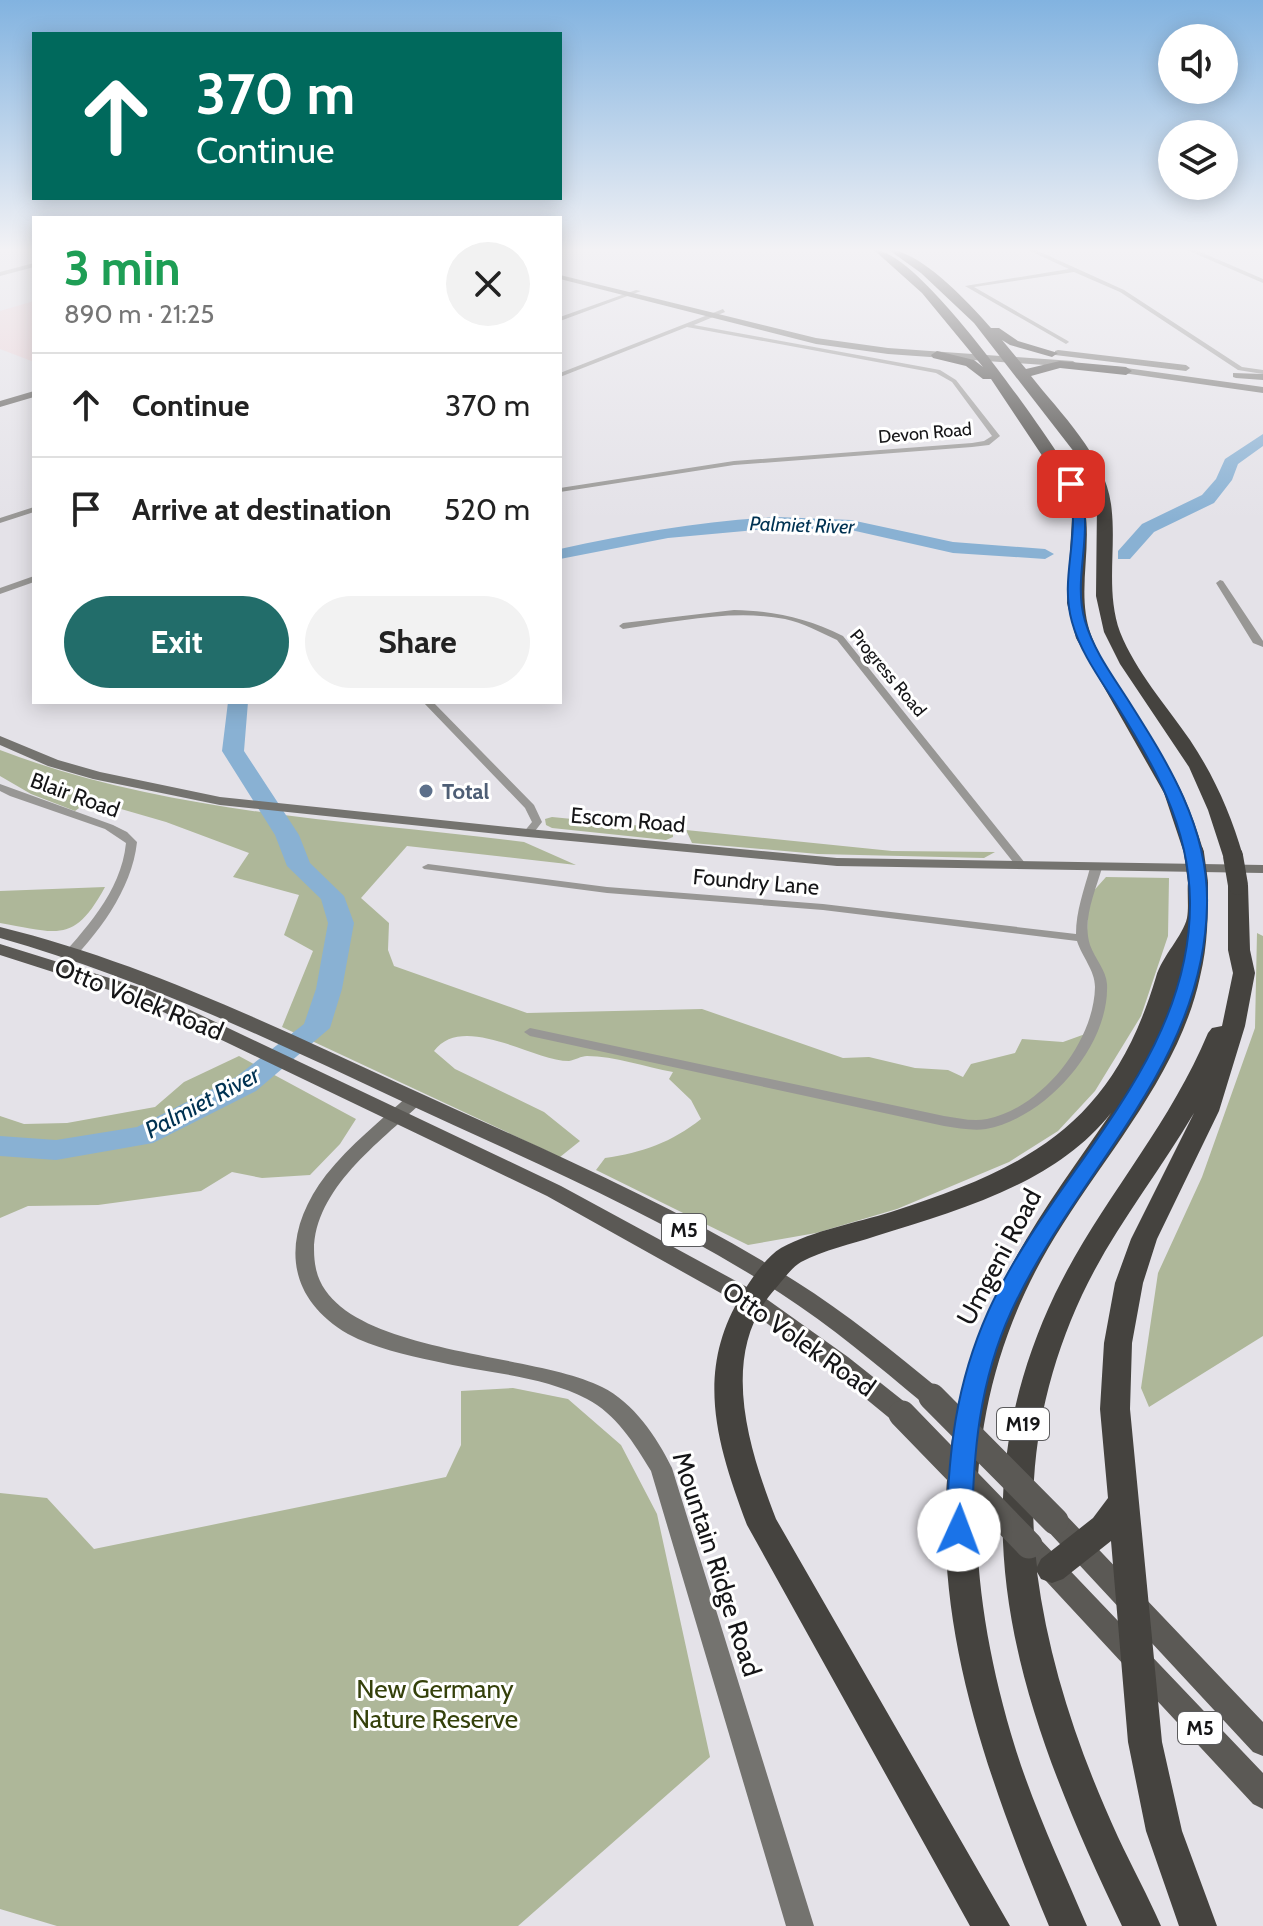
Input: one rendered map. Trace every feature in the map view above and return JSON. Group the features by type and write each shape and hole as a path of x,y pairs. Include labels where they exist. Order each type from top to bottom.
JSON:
{"highway":[{"name":"M19","path":"967,340 1071,484 1079,517 1073,586 1082,635 1159,760 1176,794 1194,853 1199,918"},
{"name":"M19","path":"996,340 1092,466 1104,489 1108,510 1104,591 1107,617 1124,655 1207,782 1233,856 1238,885 1239,950 1233,991 1212,1056 1101,1237 1045,1345 1023,1425 1014,1506 1020,1583 1046,1697 1070,1771 1103,1849 1142,1926"},
{"path":"1010,340 1052,353"},
{"path":"937,355 976,365 1016,406"},
{"path":"1024,375 1036,368 1055,366 1126,371"},
{"path":"991,1926 763,1525 739,1465 727,1407 726,1373 733,1341 759,1287 800,1251 955,1201 1018,1174 1076,1136 1106,1100 1147,1038 1158,1015 1172,964 1199,918"},
{"name":"Umgeni Road","path":"1068,1926 1007,1781 975,1672 958,1559 961,1446 976,1378 999,1312 1048,1225 1131,1103 1171,1032 1194,963 1199,918"},
{"path":"1198,1926 1164,1831 1145,1742 1115,1397 1122,1311 1144,1239 1207,1111 1222,1071 1244,973 1239,950"},
{"path":"1052,1569 1104,1528 1122,1502"}],"main road":[{"path":"811,340 937,355 978,353"},
{"path":"864,340 1007,355 1263,390"},
{"path":"1007,355 1052,353 1263,376"},
{"path":"0,404 32,395"},
{"name":"Escom Road","path":"0,740 53,763 98,776 220,801 282,808 837,862 1263,869"},
{"name":"Otto Volek Road","path":"0,932 76,952 160,982 582,1177 932,1397 1055,1521 1263,1742"},
{"name":"Otto Volek Road","path":"0,949 141,994 759,1287 840,1364 902,1414 1263,1794"},
{"name":"Mountain Ridge Road","path":"415,1099 316,1201 304,1242 302,1264 315,1296 335,1319 380,1339 562,1377 596,1394 638,1430 661,1468 800,1926"}],"street":[{"path":"562,374 649,340"},
{"name":"Devon Road","path":"562,490 734,463 972,445 986,443 996,436 954,381 938,371 768,340"},
{"path":"1062,340 1066,342"},
{"path":"1196,340 1240,369 1263,376"},
{"path":"0,521 32,510"},
{"path":"0,591 32,580"},
{"path":"1220,583 1258,643 1263,644"},
{"name":"Progress Road","path":"623,626 769,612 815,623 840,638 1021,865"},
{"path":"430,704 530,807 537,822 528,833"},
{"name":"Blair Road","path":"0,787 51,809 119,831 132,842 126,867 76,952 59,966"},
{"name":"Foundry Lane","path":"428,867 607,890 823,907 1082,938"},
{"path":"530,1032 944,1121 985,1124 998,1121 1047,1092 1061,1080 1081,1050 1095,1018 1101,987 1094,960 1082,938 1096,868"}],"shaded area":[{"path":"0,340 32,340 32,361 0,349"}],"green space":[{"path":"0,750 63,771 193,801 259,812 524,842 576,865 407,846 361,898 389,923 388,950 394,966 527,1013 702,1009 843,1058 869,1057 915,1068 948,1070 963,1077 971,1064 1015,1053 1022,1039 1063,1042 1088,1033 1101,986 1086,949 1089,896 1106,877 1169,878 1168,936 1141,1016 1095,1091 1058,1131 1009,1162 897,1209 816,1233 748,1245 596,1170 605,1158 656,1145 701,1119 691,1100 669,1079 673,1072 597,1056 569,1061 554,1059 480,1037 462,1036 447,1040 434,1051 455,1069 544,1112 580,1141 560,1157 282,1027 313,951 284,935 299,895 233,877 249,853 166,822 90,800 75,811 31,794 0,776"},
{"path":"552,817 673,829 673,837 666,840 552,828 546,825 545,819"},
{"path":"686,830 892,851 995,852 984,858 818,854 692,843"},
{"path":"105,887 84,918 63,930 37,930 0,923 0,891"},
{"path":"1257,933 1263,936 1263,1336 1149,1407 1141,1388 1158,1273 1202,1177 1255,1028"},
{"path":"239,1056 356,1119 340,1144 310,1175 262,1178 232,1172 201,1191 98,1205 28,1206 0,1218 0,1116 24,1124 67,1123 155,1107 184,1082"},
{"name":"New Germany Nature Reserve","path":"513,1388 568,1399 621,1445 657,1514 710,1757 518,1926 57,1926 0,1909 0,1493 47,1498 94,1549 446,1477 461,1445 461,1391"}],"waterway":[{"name":"Palmiet River","path":"1124,555 1148,528 1208,499 1224,480 1231,462 1263,439"},
{"name":"Palmiet River","path":"562,554 668,533 777,522 851,525 953,548 1045,554"},
{"name":"Palmiet River","path":"0,1146 56,1150 143,1136 246,1084 316,1028 329,989 341,923 332,896 299,866 287,835 233,751 238,704"}],"place":[{"name":"Total","path":"426,791"}],"route":[{"path":"959,1530 961,1446 976,1378 999,1312 1048,1225 1157,1063 1184,1000 1197,937 1199,900 1194,853 1176,794 1159,760 1082,635 1074,605 1079,517 1071,484"}]}
